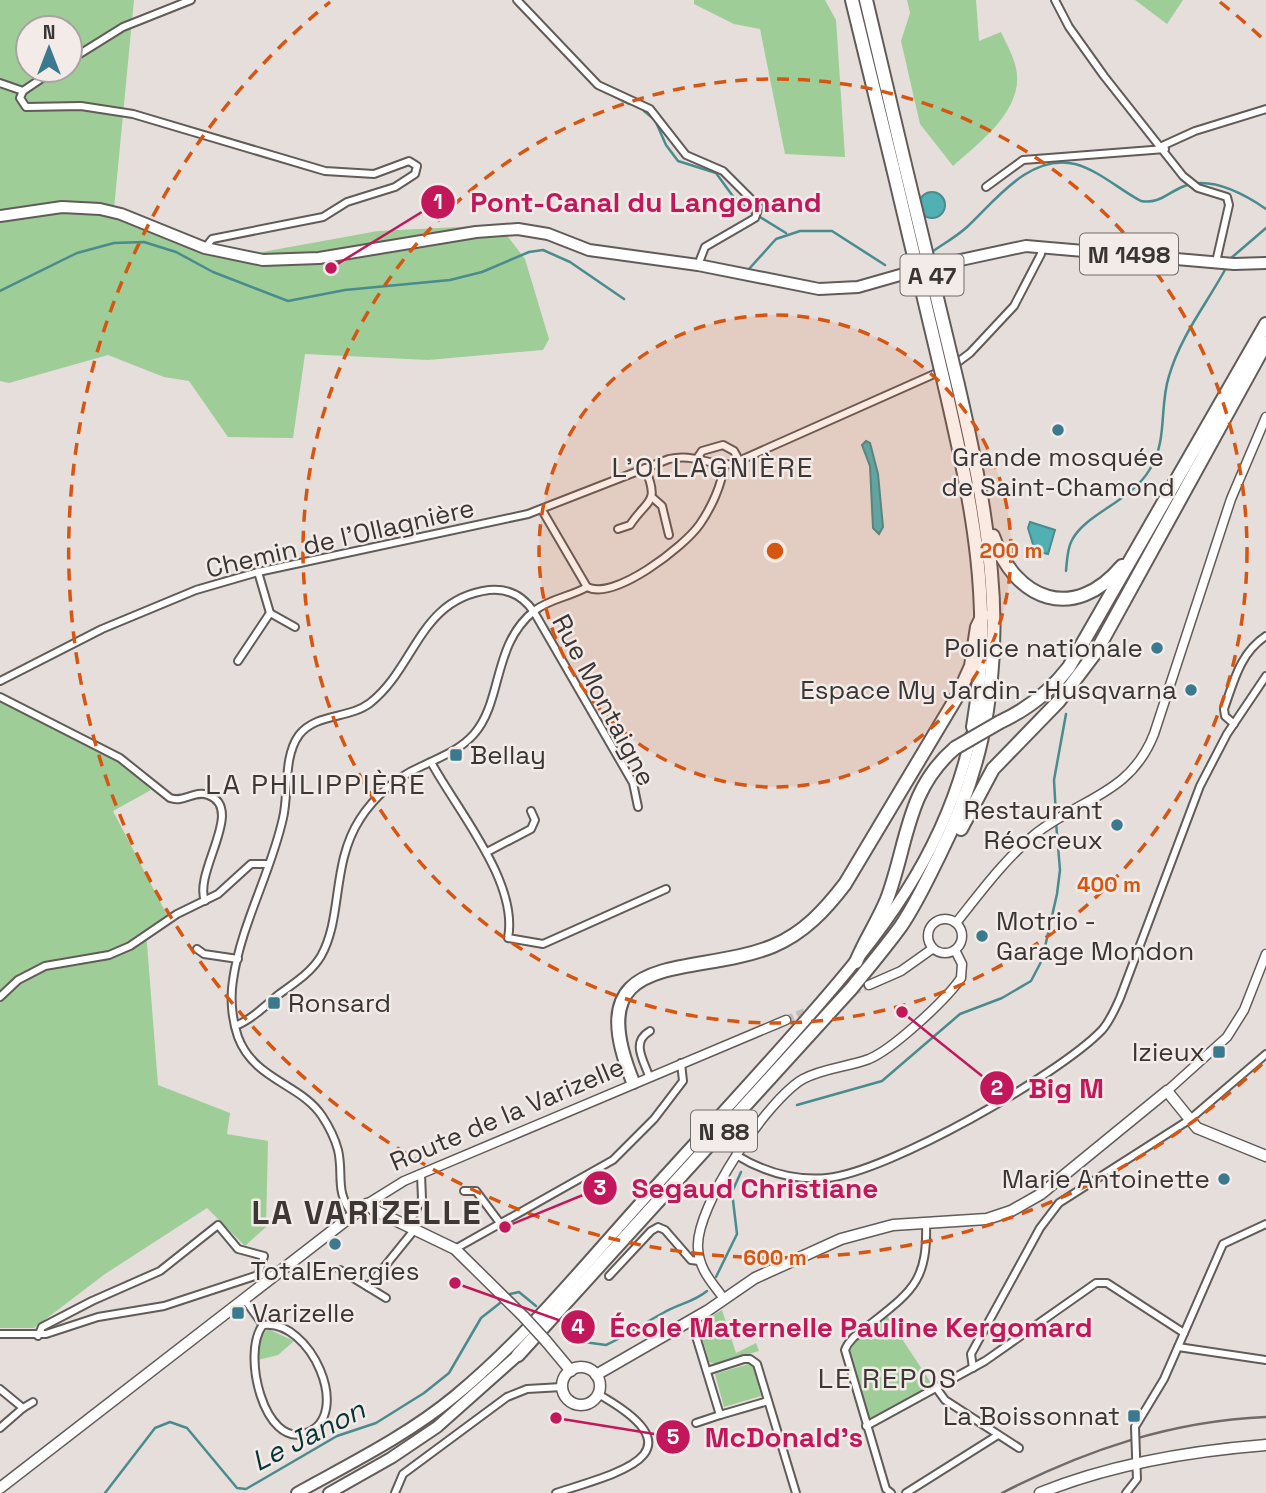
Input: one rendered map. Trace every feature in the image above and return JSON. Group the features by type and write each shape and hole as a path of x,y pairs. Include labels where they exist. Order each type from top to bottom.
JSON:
{"highway":[{"name":"A 47","path":"852,0 899,167 986,513 995,611 990,704 982,744 963,803 919,897"},
{"name":"A 47","path":"866,0 899,167"},
{"path":"856,962 887,897 915,801 927,776 955,748 1031,705 1055,685 1080,649 1266,324"},
{"name":"N 88","path":"518,1354 852,989 931,884 993,769 1059,701 1096,652 1266,343"},
{"name":"A 47","path":"952,386 973,515 983,615 982,659 973,727"},
{"path":"986,513 1010,573 1026,588 1042,595 1065,598 1088,594 1110,580 1138,547"},
{"path":"633,1082 619,1046 617,1024 622,1001 629,990 655,972 740,956 775,945 803,929 828,906 845,884 958,695 971,666 977,627 983,615"}],"main road":[{"name":"M 1498","path":"0,216 62,207 100,209 121,214 205,248 243,258 292,261 488,231 518,229 548,234 589,250 698,265 800,287 839,289 986,253 1042,246 1225,263 1264,262"},
{"name":"A 47","path":"856,962 889,921 931,850 952,802 973,727"},
{"name":"N 88","path":"297,1493 408,1430 476,1378 551,1302 856,962"},
{"path":"596,1375 691,1320 755,1278 841,1239 875,1229 926,1222 987,1219 1033,1200 1167,1091 1197,1128 1266,1156"},
{"path":"367,1203 374,1210 413,1225 455,1249 524,1317 570,1371"},
{"name":"Route de la Varizelle","path":"0,1489 367,1203"},
{"name":"N 88","path":"329,1493 391,1458 437,1427 518,1354"},
{"path":"587,1368 596,1375 600,1384 598,1394 590,1403 578,1404 567,1398 562,1387 570,1371 587,1368"},
{"path":"1040,1493 1137,1459 1266,1445"}],"street":[{"path":"84,51 123,27 191,0"},
{"path":"517,0 598,85 650,108 686,155 723,171 759,207 755,218 705,247 698,265"},
{"path":"1055,0 1069,27 1104,76 1188,181 1196,187 1225,194 1228,199 1225,263"},
{"path":"0,83 23,91"},
{"path":"33,84 23,91 20,98 26,107 81,106 132,114 325,171 374,174 409,162 417,166 415,174 395,187 347,202 323,217 212,239 205,248"},
{"path":"986,187 1023,160 1163,148 1195,131 1266,109"},
{"name":"Chemin de l'Ollagnière","path":"0,681 142,611 196,590 258,572 542,510 645,468 680,457 698,457 724,465 740,462 954,365 971,353 1014,306 1041,254 1042,246"},
{"path":"956,923 1010,858 1047,826 1131,774 1147,752 1231,499 1266,416"},
{"name":"Chemin de l'Ollagnière","path":"698,457 702,451 723,445 734,451 740,462"},
{"path":"235,1026 313,966 326,944 341,864 354,829 383,792 409,772 457,749 479,727 512,637 534,612 559,597 587,587 603,590 619,586 684,542 706,514 723,476 724,465"},
{"path":"618,530 630,525 637,512 648,507 653,498 654,490 645,468"},
{"path":"653,498 662,506 669,535"},
{"path":"542,510 587,587"},
{"path":"258,572 270,612 295,627"},
{"path":"353,1215 340,1194 338,1150 321,1115 252,1062 235,1026 232,988 267,864 283,821 291,751 298,736 312,724 361,709 374,699 427,626 456,601 480,592 504,591 519,596 534,612"},
{"path":"238,661 270,612"},
{"name":"Rue Montaigne","path":"534,612 633,783 638,807"},
{"path":"1234,724 1225,716 1225,706 1242,660 1253,645 1266,636"},
{"path":"736,1155 790,1177 810,1179 846,1175 912,1147 972,1117 1023,1087 1091,1040 1113,1014 1179,835 1205,776 1234,724 1266,676"},
{"path":"0,697 120,758 170,799 178,800 202,794 215,799 221,810 222,827 204,876 205,901"},
{"path":"431,762 494,865 509,926 508,938 543,944 666,889"},
{"path":"487,852 531,829 535,820 531,811"},
{"path":"0,997 31,971 120,951 177,914 228,886 251,864 267,864"},
{"path":"939,920 956,923 962,937 955,950 946,954 932,948 928,938 930,927 939,920"},
{"path":"197,948 204,954 238,960"},
{"path":"869,985 901,971 932,948"},
{"path":"724,1299 706,1276 699,1261 697,1241 702,1222 736,1155 760,1121 793,1086 818,1072 871,1058 900,1039 961,978 962,964 955,950"},
{"path":"1167,1091 1227,1037 1244,1010 1266,954"},
{"name":"Route de la Varizelle","path":"367,1203 388,1189 421,1174 633,1082 786,1020"},
{"path":"649,1076 639,1046 642,1036 650,1031"},
{"path":"973,1368 970,1360 974,1349 1047,1217 1065,1197 1189,1120 1266,1054"},
{"path":"455,1249 621,1153 683,1081 680,1063"},
{"path":"368,1287 413,1225 422,1199 421,1174"},
{"path":"464,1191 476,1191 500,1223"},
{"path":"891,1493 886,1489 845,1350 853,1338 898,1302 916,1282 925,1261 926,1222"},
{"path":"1126,1493 1137,1479 1135,1427 1164,1380 1223,1244 1266,1224"},
{"path":"37,1336 42,1327 171,1264 218,1225 236,1247 264,1256 258,1275"},
{"path":"610,1276 651,1231 659,1227 666,1230 691,1260 699,1261"},
{"path":"340,1270 386,1298"},
{"path":"0,1334 37,1336 98,1317 164,1306 258,1275 268,1275 272,1279"},
{"path":"866,1426 937,1390 973,1368 1096,1283 1107,1283 1184,1334"},
{"path":"244,1300 262,1325 281,1329 304,1343 321,1370 326,1392 324,1413 310,1432 298,1435 285,1432 262,1400 253,1357 257,1335 262,1325"},
{"path":"691,1320 720,1415"},
{"path":"1178,1347 1266,1360"},
{"path":"707,1371 744,1359 755,1361 796,1493"},
{"path":"395,1493 403,1474 507,1397 527,1388 562,1387"},
{"path":"0,1389 23,1408"},
{"path":"937,1390 945,1400 1018,1448"},
{"path":"556,1493 622,1471 634,1465 644,1452 647,1435 638,1420 598,1394"},
{"path":"696,1423 768,1401"},
{"path":"0,1428 33,1402"},
{"path":"906,1493 998,1435"}],"green space":[{"path":"0,0 134,0 113,219 132,219 240,256 378,231 499,225 525,259 549,339 543,350 428,360 305,354 293,438 228,437 189,381 164,377 108,355 9,383 0,381"},
{"path":"694,0 825,0 836,20 845,157 785,154 760,29 734,24 694,4"},
{"path":"907,0 976,0 979,41 1001,32 1015,63 1017,83 1007,111 987,135 953,166 920,124 901,41 910,13"},
{"path":"1135,0 1183,0 1167,24"},
{"path":"0,702 120,760 151,790 113,811 167,915 146,931 158,1085 230,1113 227,1134 268,1141 266,1227 245,1246 207,1208 105,1274 34,1328 0,1328"},
{"path":"722,1310 736,1353 756,1343 759,1351 716,1364 709,1362 698,1324"},
{"path":"887,1316 933,1386 871,1418 867,1414 849,1354 854,1343"},
{"path":"268,1329 294,1341 278,1355 258,1360 261,1336"},
{"path":"752,1363 761,1396 724,1407 715,1374"}],"water":[{"path":"932,192 941,196 945,205 941,214 932,218 923,214 919,205 923,196"},
{"path":"866,441 870,443 878,474 883,527 879,534 873,528 870,466 862,445"},
{"path":"1030,522 1055,530 1048,554 1035,551 1028,528"}],"waterway":[{"path":"600,89 629,104"},
{"path":"644,111 655,120 666,145 678,161 716,173 732,195 752,213"},
{"path":"932,252 963,231 1028,172 1059,162 1075,164 1092,171 1141,201 1158,200 1182,187 1203,183 1237,192 1266,209"},
{"path":"760,217 786,233"},
{"name":"Le Janon","path":"1230,259 1266,228"},
{"path":"749,269 776,239 800,231 832,231 885,265"},
{"path":"0,291 77,253 114,243 144,242 176,252 213,272 288,301 345,290 450,280 482,272 529,252 543,250 570,262 624,299"},
{"name":"Le Janon","path":"1066,571 1069,547 1079,531 1087,522 1132,490 1156,458 1166,388 1174,361 1226,268"},
{"name":"Le Janon","path":"1056,816 1054,780 1066,714"},
{"name":"Le Janon","path":"797,1105 882,1081 960,1014 1002,998 1031,981 1042,960 1057,894 1060,870 1056,822"},
{"name":"Le Janon","path":"716,1277 737,1234 732,1192 741,1172"},
{"name":"Le Janon","path":"561,1331 584,1342 606,1345 707,1291"},
{"name":"Le Janon","path":"510,1294 519,1292 536,1306"},
{"name":"Le Janon","path":"105,1493 155,1428 170,1422 187,1428 237,1488 246,1489 337,1436 376,1423 424,1393 449,1373 481,1318 500,1303"}],"tunnel":[{"path":"786,1020 869,985"}],"railway":[{"path":"1002,1493 1065,1464 1130,1440 1196,1425 1266,1417"}],"place":[{"name":"Pont-Canal du Langonand","path":"331,268"},
{"name":"Grande mosquée de Saint-Chamond","path":"1058,430"},
{"name":"Police nationale","path":"1157,648"},
{"name":"Espace My Jardin - Husqvarna","path":"1191,690"},
{"name":"Bellay","path":"456,755"},
{"name":"Restaurant Réocreux","path":"1117,825"},
{"name":"Motrio - Garage Mondon","path":"982,936"},
{"name":"Ronsard","path":"274,1003"},
{"name":"Big M","path":"902,1012"},
{"name":"Izieux","path":"1219,1052"},
{"name":"Marie Antoinette","path":"1224,1179"},
{"name":"Segaud Christiane","path":"505,1227"},
{"name":"TotalEnergies","path":"335,1244"},
{"name":"École Maternelle Pauline Kergomard","path":"455,1283"},
{"name":"Varizelle","path":"238,1313"},
{"name":"La Boissonnat","path":"1134,1416"},
{"name":"McDonald's","path":"556,1418"}],"district":[{"name":"L'OLLAGNIÈRE","path":"713,467"},
{"name":"LA PHILIPPIÈRE","path":"316,784"},
{"name":"LA VARIZELLE","path":"367,1213"},
{"name":"LE REPOS","path":"888,1378"}]}
